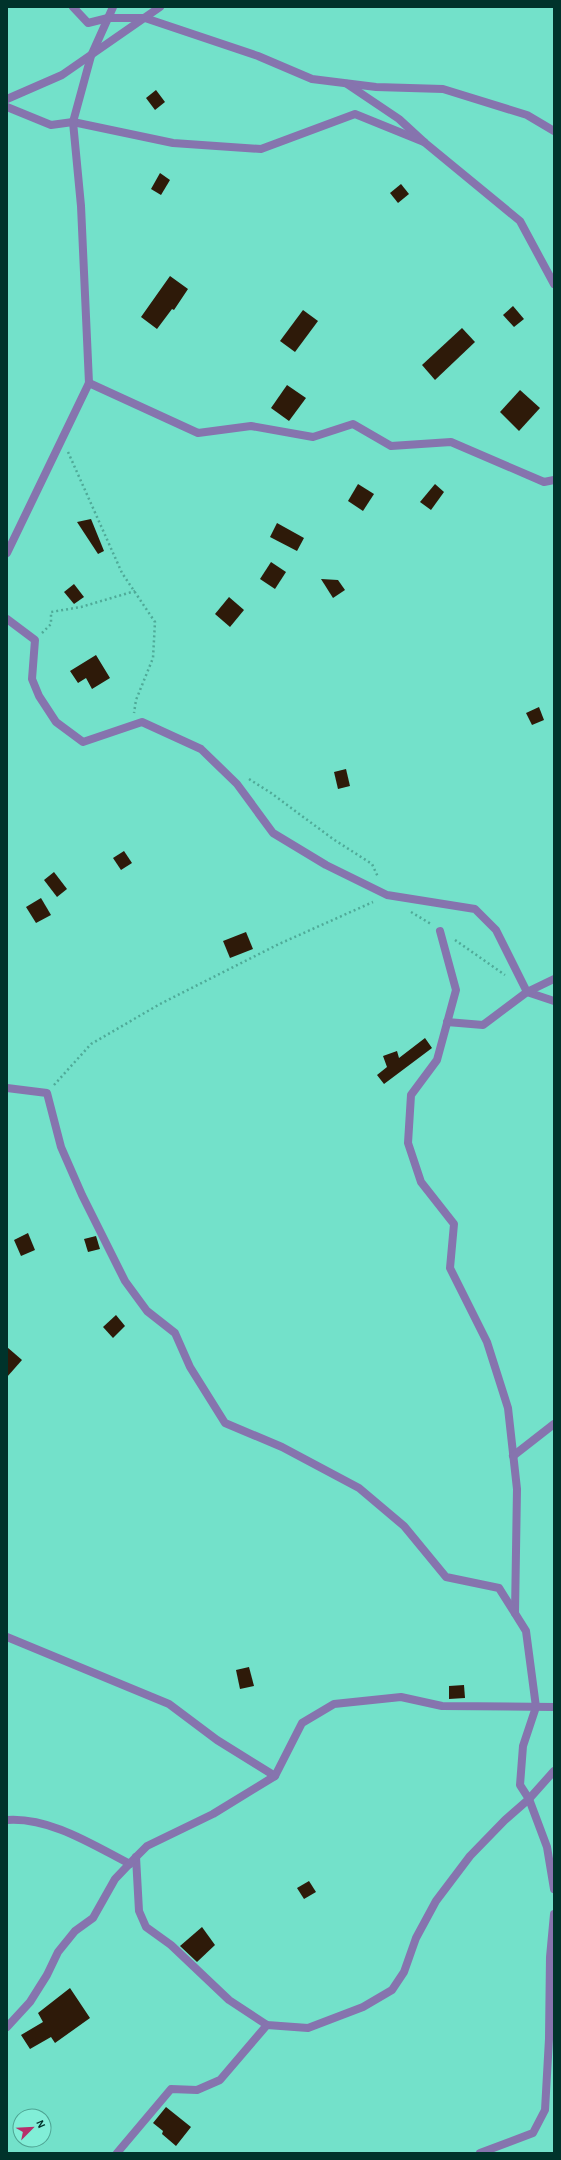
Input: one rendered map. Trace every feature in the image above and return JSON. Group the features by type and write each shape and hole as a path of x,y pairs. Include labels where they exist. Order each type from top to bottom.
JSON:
{"street":[{"path":"73,7 88,22 108,18 145,18 258,56 312,79 376,87 442,89 480,102 527,115 554,131"},
{"path":"7,553 89,383 81,206 73,122 91,56 113,7"},
{"path":"7,99 62,75 160,7"},
{"path":"345,83 399,119 424,142 520,221 554,284"},
{"path":"7,107 51,125 73,122 173,143 261,149 355,114 424,142"},
{"path":"89,383 198,433 251,426 313,438 354,424 391,446 451,442 544,482 554,480"},
{"path":"7,619 35,640 32,679 39,696 56,722 83,742 142,722 201,749 237,784 273,833 326,865 387,895 475,908 496,930 527,992 554,1000"},
{"path":"440,931 456,990 437,1060 411,1094 408,1143 421,1182 454,1224 450,1268 487,1342 508,1408 517,1489 515,1613"},
{"path":"447,1022 483,1025 527,992 554,979"},
{"path":"7,1088 47,1093 61,1147 82,1195 125,1281 147,1311 175,1333 190,1367 225,1423 282,1447 359,1488 404,1526 446,1577 499,1588 526,1630 536,1707 523,1746 520,1785 529,1799 547,1847 554,1889"},
{"path":"513,1456 554,1424"},
{"path":"7,1637 169,1704 217,1740 275,1776"},
{"path":"7,2028 30,2002 47,1975 58,1952 75,1931 93,1918 115,1879 147,1846 214,1814 275,1776 302,1723 334,1704 401,1697 442,1706 554,1707"},
{"path":"136,1857 139,1911 146,1927 171,1945 229,2000 267,2025 308,2028 363,2007 392,1990 404,1972 416,1938 436,1901 470,1856 505,1820 529,1799 554,1771"},
{"path":"7,1820 16,1819 58,1828 130,1864"},
{"path":"480,2153 533,2133 545,2110 549,2039 550,1957 554,1914"},
{"path":"117,2153 171,2089 197,2090 220,2080 267,2025"}],"path":[{"path":"62,439 122,573 156,622 154,658 136,700 133,725"},
{"path":"35,640 51,624 51,612 81,606 135,591"},
{"path":"47,1093 91,1044 160,1004 279,944 387,895 372,864 333,840 272,793 246,777"},
{"path":"410,911 509,979"}],"building":[{"path":"156,90 165,102 155,110 146,98"},
{"path":"160,173 170,180 161,195 151,189"},
{"path":"401,184 409,194 398,203 390,193"},
{"path":"170,276 188,289 174,310 172,309 157,329 141,317"},
{"path":"513,306 524,319 514,327 503,315"},
{"path":"303,310 318,321 295,352 280,341"},
{"path":"462,328 475,342 435,380 422,365"},
{"path":"287,385 306,398 289,421 271,408"},
{"path":"520,390 540,408 519,431 500,412"},
{"path":"358,484 374,494 363,511 348,501"},
{"path":"435,484 444,492 431,510 420,502"},
{"path":"91,519 104,551 98,554 77,522"},
{"path":"277,523 304,538 297,551 270,537"},
{"path":"271,562 286,572 275,589 260,579"},
{"path":"321,579 338,580 345,590 333,598"},
{"path":"74,584 84,597 74,604 64,592"},
{"path":"229,597 244,610 230,627 215,614"},
{"path":"96,655 110,678 92,689 86,678 78,683 70,671"},
{"path":"539,707 544,720 532,725 526,713"},
{"path":"346,769 350,786 338,789 334,772"},
{"path":"124,851 132,863 121,870 113,858"},
{"path":"54,872 67,889 57,897 44,880"},
{"path":"41,898 51,915 36,923 26,907"},
{"path":"246,932 253,949 230,958 223,941"},
{"path":"425,1038 432,1048 384,1084 377,1075 387,1067 383,1056 397,1051 399,1058"},
{"path":"28,1233 35,1250 21,1256 14,1240"},
{"path":"96,1236 100,1249 88,1252 84,1239"},
{"path":"116,1315 125,1326 113,1338 103,1327"},
{"path":"7,1347 22,1360 7,1377"},
{"path":"249,1667 254,1686 240,1689 236,1670"},
{"path":"464,1685 465,1698 449,1699 449,1686"},
{"path":"309,1881 316,1892 304,1899 297,1888"},
{"path":"202,1927 215,1945 197,1962 180,1946"},
{"path":"70,1988 90,2018 55,2043 51,2037 30,2049 21,2035 43,2022 38,2013"},
{"path":"166,2107 191,2127 176,2146 162,2134 163,2131 153,2123"}]}
